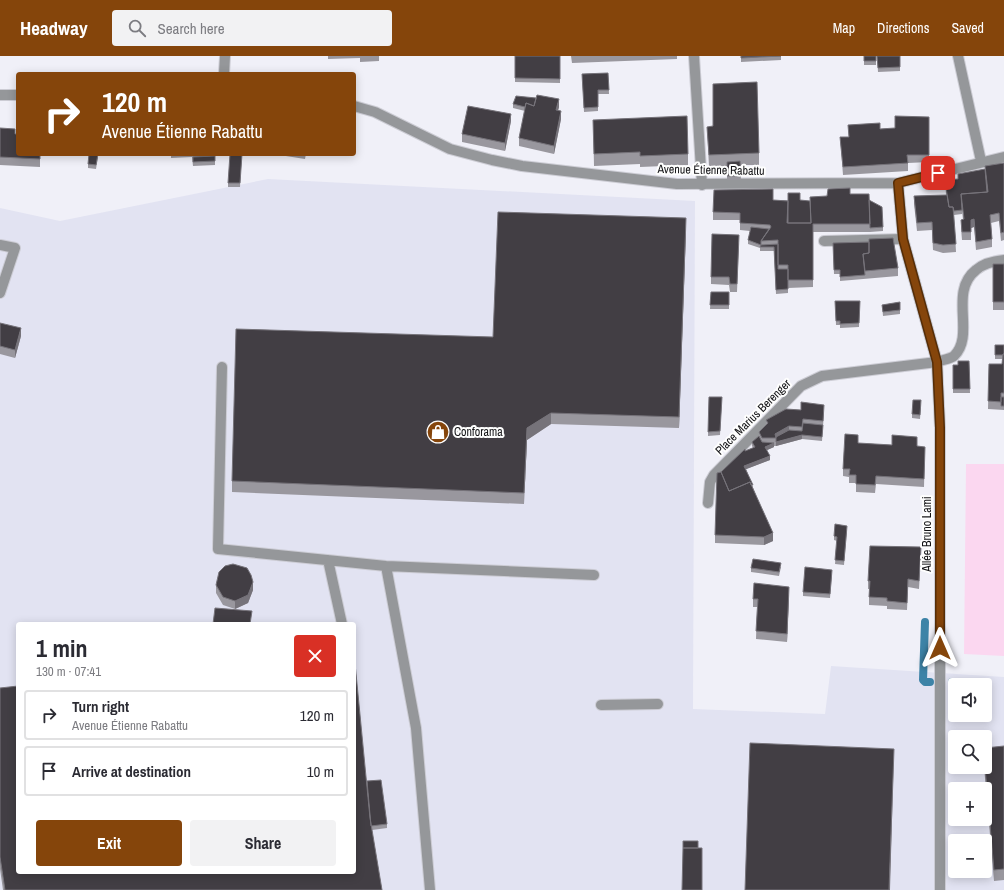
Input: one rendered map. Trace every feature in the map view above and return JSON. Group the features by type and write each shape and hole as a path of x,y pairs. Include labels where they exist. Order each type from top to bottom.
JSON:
{"street":[{"path":"224,72 225,56"},
{"path":"694,56 702,185"},
{"path":"958,56 981,161"},
{"path":"0,95 16,95"},
{"name":"Avenue Étienne Rabattu","path":"356,107 375,112 450,149 492,160 522,166 661,183 702,185 898,183 981,161 1004,157"},
{"name":"Allée Bruno Lami","path":"898,183 903,239 937,362 940,428 940,890"},
{"path":"824,241 903,239"},
{"path":"0,245 15,248 0,293"},
{"name":"Place Marius Berenger","path":"708,503 710,482 714,475 800,386 822,376 937,362 954,356 961,346 962,291 968,276 980,266 999,261"},
{"path":"222,367 218,549 386,566 594,575"},
{"path":"328,560 342,622"},
{"path":"386,566 416,728 430,890"},
{"path":"601,705 658,704"}],"shaded area":[{"path":"268,179 695,201 693,709 825,714 831,666 1004,677 1004,890 0,890 0,208 60,221"},
{"path":"966,464 1004,464 1004,656 964,654"}],"building":[{"path":"515,56 560,56 560,79 515,78"},
{"path":"741,56 781,56 741,58"},
{"path":"864,56 876,56 876,61 864,61"},
{"path":"877,56 900,56 900,67 878,68"},
{"path":"608,73 609,90 598,90 598,107 584,108 582,74"},
{"path":"757,82 759,153 709,155 707,127 713,126 713,84"},
{"path":"537,95 559,99 556,110 561,111 554,146 519,138 526,103 534,106"},
{"path":"516,96 536,98 534,106 526,103 525,107 513,104"},
{"path":"468,106 511,114 505,143 462,134"},
{"path":"687,116 688,154 640,156 640,152 594,154 593,120"},
{"path":"895,116 929,117 929,155 907,155 908,163 843,167 840,137 849,137 848,125 880,123 880,129 895,128"},
{"path":"0,128 15,129 16,156 40,156 40,159 0,157"},
{"path":"89,156 98,156 96,165 88,164"},
{"path":"215,156 215,161 193,162 193,157"},
{"path":"230,156 242,156 240,183 228,183"},
{"path":"740,161 741,176 727,176 727,162"},
{"path":"1004,163 1004,232 1001,233 999,213 990,215 992,239 976,242 974,219 971,220 971,232 962,232 961,220 964,219 961,194 988,192 985,166"},
{"path":"985,169 987,192 961,194 962,210 954,211 953,207 949,207 945,180 958,179 958,174"},
{"path":"850,188 850,194 869,194 870,224 813,224 813,280 788,280 788,265 778,265 778,240 761,241 771,227 770,225 740,223 740,213 713,212 714,190 773,189 773,200 788,201 787,223 811,223 810,197 827,196 828,189"},
{"path":"788,193 800,193 800,200 810,201 811,223 788,223"},
{"path":"947,195 949,207 953,207 956,244 943,245 933,243 932,222 917,223 914,196"},
{"path":"869,200 882,207 883,227 870,228"},
{"path":"498,212 686,218 679,417 551,413 527,428 524,493 232,481 236,329 493,337"},
{"path":"751,227 769,229 761,241 761,245 748,240"},
{"path":"712,234 739,235 737,284 730,284 729,277 711,277"},
{"path":"893,238 898,268 865,271 863,254 869,253 869,239"},
{"path":"869,242 869,253 863,254 865,275 840,277 840,270 834,270 833,243"},
{"path":"778,244 778,269 788,269 788,289 776,290 774,247 760,247 761,245"},
{"path":"993,264 1004,264 1004,302 993,302"},
{"path":"711,292 729,292 729,305 710,305"},
{"path":"835,301 860,301 859,323 840,324 840,321 836,321"},
{"path":"900,302 900,310 883,312 882,305"},
{"path":"0,323 21,328 15,350 0,346"},
{"path":"995,345 1004,345 1003,355 995,355"},
{"path":"1003,354 1004,393 1001,393 1001,402 988,401 989,364 1002,364"},
{"path":"958,361 969,361 970,389 953,389 953,365 958,365"},
{"path":"709,397 722,397 720,431 708,432"},
{"path":"1001,397 1004,397 1004,406 1001,406"},
{"path":"913,400 921,400 920,415 912,414"},
{"path":"801,402 824,405 823,421 803,419 802,427 789,426 775,434 776,438 762,438 759,432 768,423 766,420 786,409 801,410"},
{"path":"803,423 823,425 822,437 802,435 776,442 776,437 789,430 802,431"},
{"path":"845,434 858,435 858,443 892,445 892,435 917,437 917,446 925,447 924,479 876,476 875,485 856,484 856,475 849,475 850,469 843,469"},
{"path":"759,436 762,442 774,443 765,447 770,456 744,466 753,485 751,485 750,482 729,491 721,472 745,449 745,451 755,447 752,442"},
{"path":"721,472 729,491 750,482 773,533 764,537 715,535 717,473"},
{"path":"835,524 847,526 844,561 835,560 837,537 834,536"},
{"path":"870,546 921,547 919,581 908,579 907,603 887,601 887,598 869,597 870,581 868,581"},
{"path":"753,559 781,563 779,572 751,568"},
{"path":"233,564 247,568 253,582 248,595 235,601 223,597 216,585 219,572 225,566"},
{"path":"805,567 832,570 830,594 803,592"},
{"path":"754,583 789,587 787,634 756,631 758,599 753,599"},
{"path":"215,608 252,611 250,622 213,622"},
{"path":"356,674 370,818 382,890 5,890 0,857 0,688 16,686 16,874 356,874"},
{"path":"750,743 894,749 889,890 745,890"},
{"path":"1004,746 1004,869 994,870 990,826 992,826 992,782 986,782 986,774 992,774 992,747"},
{"path":"381,780 387,824 371,826 367,781"},
{"path":"683,841 698,841 698,848 683,848"},
{"path":"683,848 702,848 702,890 682,890"}],"waterway":[{"path":"925,622 923,680 925,682 930,682"}],"place":[{"name":"Conforama","path":"438,432"}],"route":[{"path":"938,173 898,183 903,239 937,362 940,428 940,648"}]}
